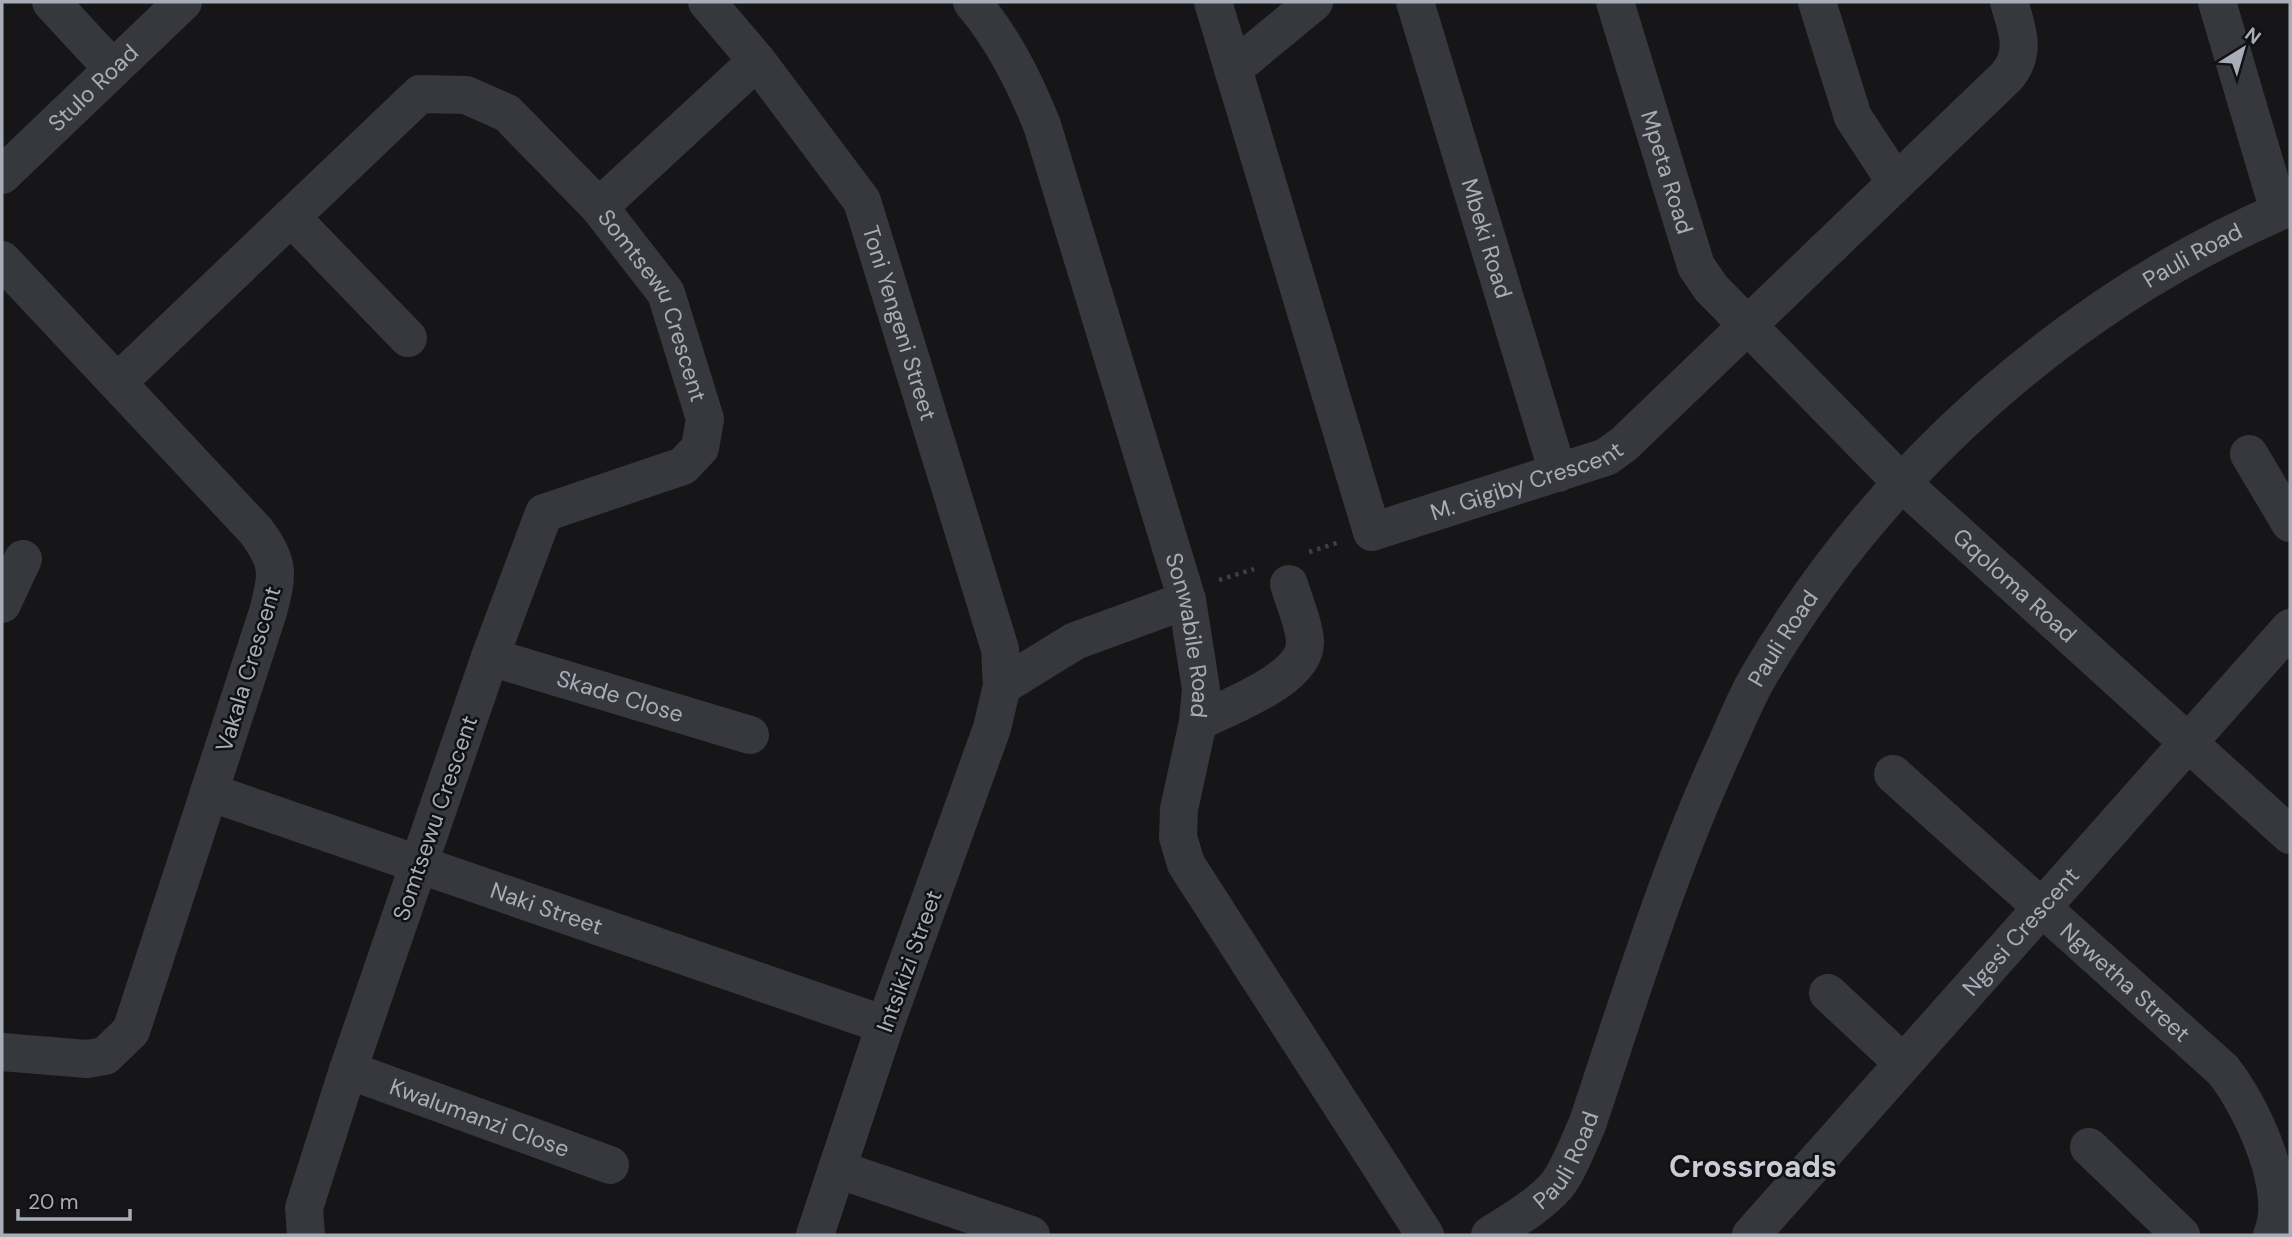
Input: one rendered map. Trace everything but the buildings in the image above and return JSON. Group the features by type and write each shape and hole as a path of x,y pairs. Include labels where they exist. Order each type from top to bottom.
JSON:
{"street":[{"path":"51,2 113,69"},
{"name":"Stulo Road","path":"2,175 183,2"},
{"name":"Toni Yengeni Street","path":"706,2 757,61 862,201 1000,649 1002,686"},
{"name":"M. Gigiby Crescent","path":"1213,2 1371,532 1606,457 1624,444 2014,68 2020,50 2009,2"},
{"path":"1233,69 1314,2"},
{"name":"Mbeki Road","path":"1415,2 1558,473"},
{"name":"Mpeta Road","path":"1615,2 1696,266 1711,288 1749,324"},
{"path":"1816,2 1853,117 1895,181"},
{"path":"2217,2 2285,209"},
{"name":"Sonwabile Road","path":"983,6 1020,75 1042,125 1187,600 1201,689 1198,722 1179,809 1178,837 1186,864 1425,1235"},
{"path":"599,207 757,61"},
{"name":"Somtsewu Crescent","path":"118,383 420,94 466,95 507,113 599,207 666,293 705,419 700,448 683,466 544,513 490,657 348,1070 304,1209 306,1235"},
{"name":"Pauli Road","path":"1490,1235 1519,1216 1557,1185 1572,1157 1587,1125 1677,860 1708,784 1756,681 1814,594 1869,520 1902,483 2031,362 2131,290 2182,260 2285,209"},
{"path":"291,217 408,338"},
{"name":"Vakala Crescent","path":"2,260 256,531 268,547 278,570 268,612 131,1031 122,1043 105,1056 88,1059 2,1052"},
{"name":"Gqoloma Road","path":"1749,324 1902,483 2290,835"},
{"path":"2249,454 2290,523"},
{"path":"2,604 23,559"},
{"path":"1198,722 1284,678 1298,663 1305,641 1289,584"},
{"path":"1002,686 1075,642 1187,600"},
{"name":"Ngesi Crescent","path":"1751,1235 2040,906 2290,628"},
{"name":"Skade Close","path":"490,657 750,735"},
{"name":"Intsikizi Street","path":"815,1235 886,1024 992,728 1002,686"},
{"name":"Ngwetha Street","path":"1893,774 2223,1070 2238,1089 2258,1129 2277,1184 2280,1209 2272,1235"},
{"name":"Naki Street","path":"209,792 886,1024"},
{"path":"1828,993 1902,1062"},
{"name":"Kwalumanzi Close","path":"348,1070 610,1165"},
{"path":"2088,1147 2181,1235"},
{"path":"837,1169 1031,1235"}],"district":[{"name":"Crossroads","path":"1753,1166"}]}
